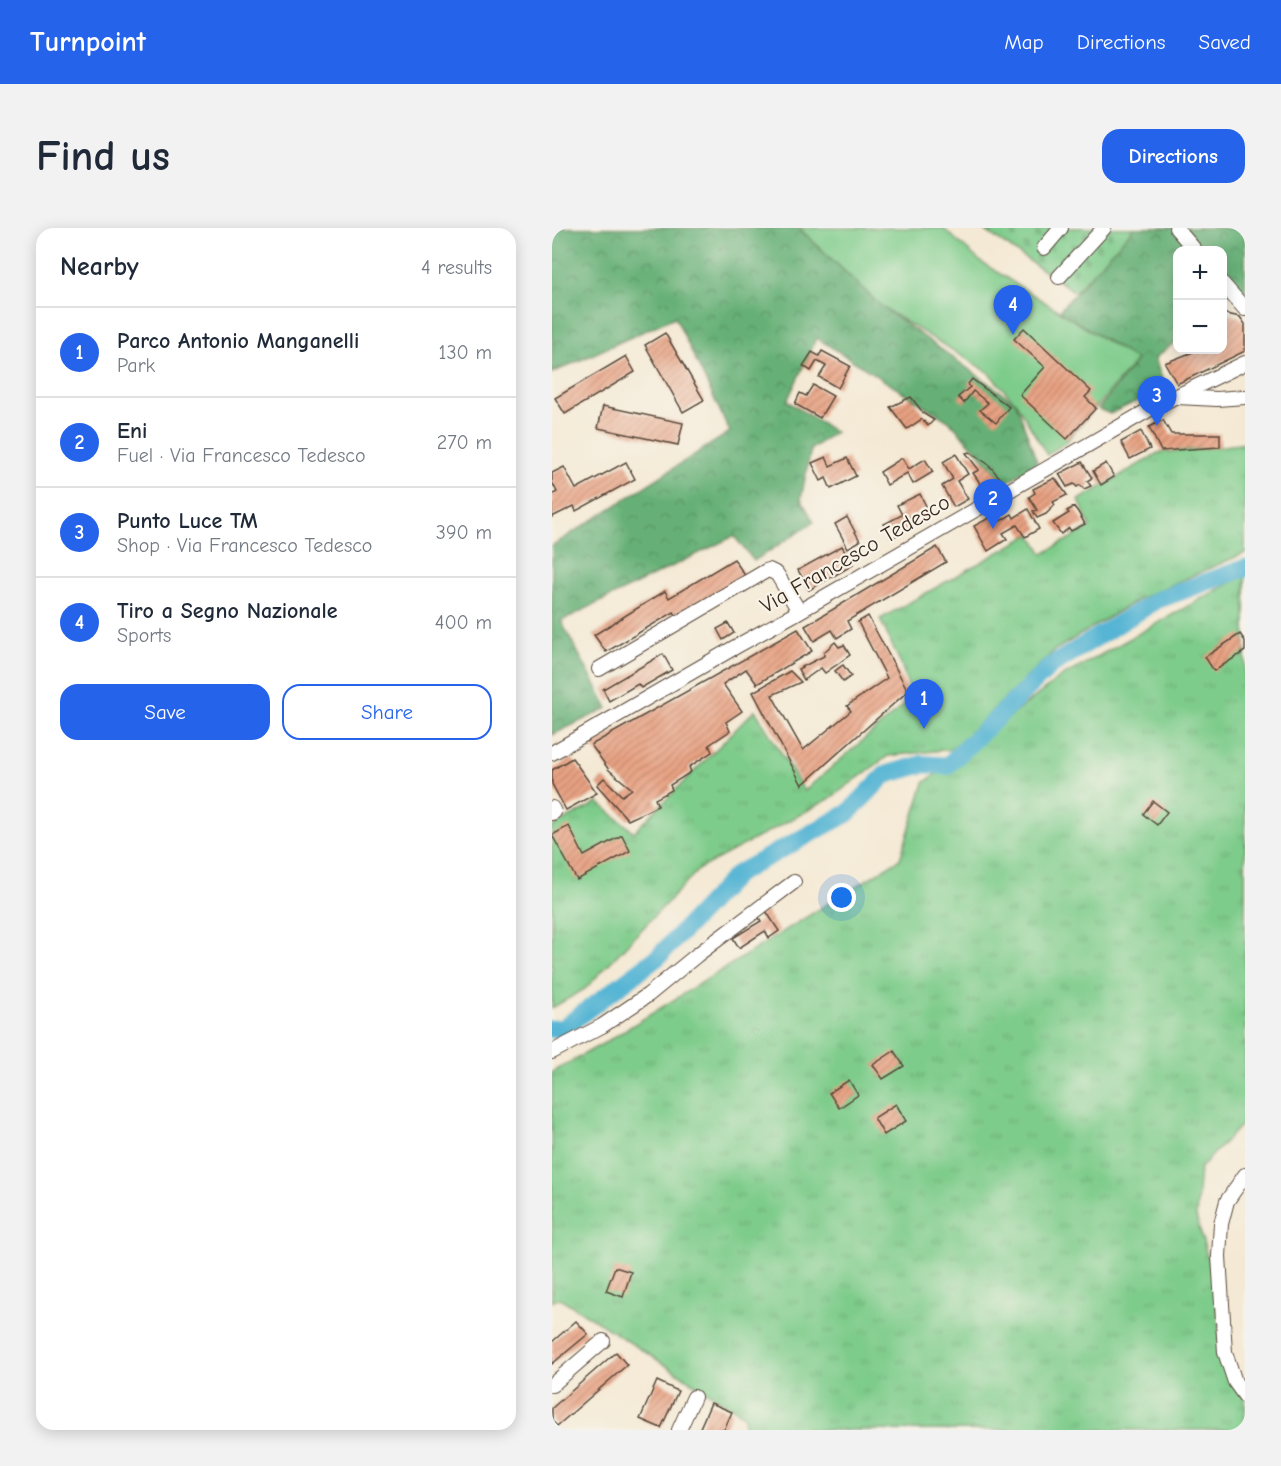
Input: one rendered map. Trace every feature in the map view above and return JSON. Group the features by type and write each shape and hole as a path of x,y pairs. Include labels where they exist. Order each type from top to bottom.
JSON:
{"street":[{"path":"1044,248 1061,228"},
{"path":"1059,277 1104,228"},
{"path":"1176,228 1192,246"},
{"path":"1227,289 1245,309"},
{"name":"Via Francesco Tedesco","path":"552,753 1152,408 1245,363"},
{"path":"1175,397 1217,399 1245,397"},
{"path":"599,669 766,571 770,570 777,574 799,611"},
{"path":"552,808 554,812 552,813"},
{"path":"552,1052 602,1026 648,996 696,954 794,882"},
{"path":"1245,1175 1227,1201 1221,1224 1219,1256 1225,1352 1235,1382 1245,1396"},
{"path":"552,1384 603,1341"},
{"path":"678,1430 694,1397"}],"green space":[{"path":"552,228 799,228 881,306 1016,403 1037,462 1006,483 950,422 817,338 787,401 835,432 811,449 801,499 814,522 754,561 734,536 561,621 608,708 552,735 552,546 730,432 675,317 552,373"},
{"path":"799,228 943,228 981,262 1137,360 1065,443 1047,455 1016,403 988,372 880,306"},
{"path":"981,228 1134,228 1075,292"},
{"path":"1134,228 1245,228 1245,292 1227,294 1227,246 1173,246 1173,344 1155,358 1165,388 1110,414 1098,409 1137,360 1059,311"},
{"path":"1245,443 1245,553 1139,599 1055,650 953,749 888,756 829,799 699,869 585,989 552,1008 552,827 598,802 634,832 755,710 804,791 912,698 901,664 880,619 1031,534 1043,554 1090,527 1079,500 1158,453"},
{"path":"1245,573 1245,1121 1200,1168 1196,1217 1215,1283 1222,1364 1245,1398 1245,1430 744,1430 744,1415 560,1298 552,1302 552,1072 606,1042 900,859 924,783 1061,677"}],"building":[{"path":"1227,314 1240,317 1245,324 1245,351 1177,384 1165,363 1188,354 1227,354"},
{"path":"1024,328 1091,391 1085,397 1096,408 1067,439 1020,395 1045,367 1014,339"},
{"path":"665,333 704,400 683,412 645,345"},
{"path":"822,351 850,366 838,388 819,377 826,366 817,361 811,371 803,366 812,352 819,356"},
{"path":"626,356 635,372 565,414 555,398"},
{"path":"972,379 1009,407 996,423 980,410 988,403 973,391 964,403 958,397 970,387 968,384"},
{"path":"813,385 833,396 820,418 795,404 800,393 806,396"},
{"path":"911,397 924,414 934,420 928,426 922,419 907,429 890,407"},
{"path":"603,406 683,423 678,445 598,428"},
{"path":"1163,420 1171,434 1220,434 1220,447 1161,451 1149,427"},
{"path":"1141,431 1150,449 1130,459 1121,442"},
{"path":"970,452 988,464 1002,480 983,491 973,473 979,470 966,453"},
{"path":"956,454 968,474 957,481 968,499 954,507 942,486 953,479 943,462"},
{"path":"826,457 830,466 847,458 856,476 831,489 826,478 821,481 812,463"},
{"path":"902,458 909,469 925,459 933,472 913,484 907,473 887,485 880,472"},
{"path":"626,462 635,479 576,511 574,506 552,517 552,495 557,492 552,482 552,473 564,467 576,489"},
{"path":"1082,462 1092,478 1087,481 1091,486 1084,489 1074,484 1067,487 1059,474"},
{"path":"1106,463 1114,477 1101,485 1093,471"},
{"path":"1055,478 1067,495 1053,502 1055,505 1046,514 1037,518 1033,511 1037,510 1029,497 1035,493 1033,489"},
{"path":"920,494 927,508 907,518 912,528 891,538 884,524 902,515 897,505"},
{"path":"1074,507 1085,524 1071,531 1069,528 1061,534 1053,523"},
{"path":"1028,509 1039,529 1025,537 1017,525 1003,533 1007,539 988,551 974,526 993,516 997,523 1012,514 1014,518"},
{"path":"847,517 860,541 848,548 835,524"},
{"path":"842,546 853,565 809,590 798,570"},
{"path":"937,547 946,562 847,621 851,629 837,638 832,630 814,641 805,626"},
{"path":"734,559 746,577 677,617 674,612 606,652 594,635 665,591 669,598"},
{"path":"868,616 908,691 802,785 753,692 790,671 801,682 772,695 803,750 851,711 847,706 887,678 858,622"},
{"path":"728,623 734,633 723,640 717,629"},
{"path":"798,629 812,651 757,684 746,669 723,684 742,711 726,722 730,731 709,745 712,752 689,767 691,772 670,785 672,790 655,799 658,806 628,820 597,785 604,778 622,796 632,789 609,770 591,745"},
{"path":"1240,634 1245,641 1245,651 1214,671 1205,657"},
{"path":"835,642 839,647 844,645 850,655 825,673 821,668 804,680 798,669 824,656 824,652"},
{"path":"663,654 672,670 641,688 638,684 609,701 603,689"},
{"path":"843,665 851,676 843,682 835,671"},
{"path":"572,758 597,793 566,810 552,784 552,770"},
{"path":"1153,801 1167,812 1157,825 1143,814"},
{"path":"569,826 584,856 622,835 630,851 577,880 552,835"},
{"path":"766,911 779,931 769,938 765,931 739,948 733,938 761,921 758,916"},
{"path":"894,1051 904,1066 883,1079 873,1065"},
{"path":"849,1080 858,1095 839,1108 829,1093"},
{"path":"896,1104 906,1121 884,1135 874,1118"},
{"path":"615,1267 631,1272 623,1297 606,1291"},
{"path":"576,1321 588,1334 552,1364 552,1342"},
{"path":"616,1352 627,1365 557,1426 552,1421 552,1408"},
{"path":"657,1381 678,1391 661,1428 640,1419"},
{"path":"711,1403 732,1412 724,1430 699,1430"}],"waterway":[{"path":"552,1029 563,1028 658,957 737,874 848,813 885,775 923,764 947,766 1052,665 1157,600 1245,568"}],"place":[{"name":"Tiro a Segno Nazionale","path":"1013,335"},
{"name":"Punto Luce TM","path":"1157,426"},
{"name":"Eni","path":"993,529"},
{"name":"Parco Antonio Manganelli","path":"924,729"}]}
